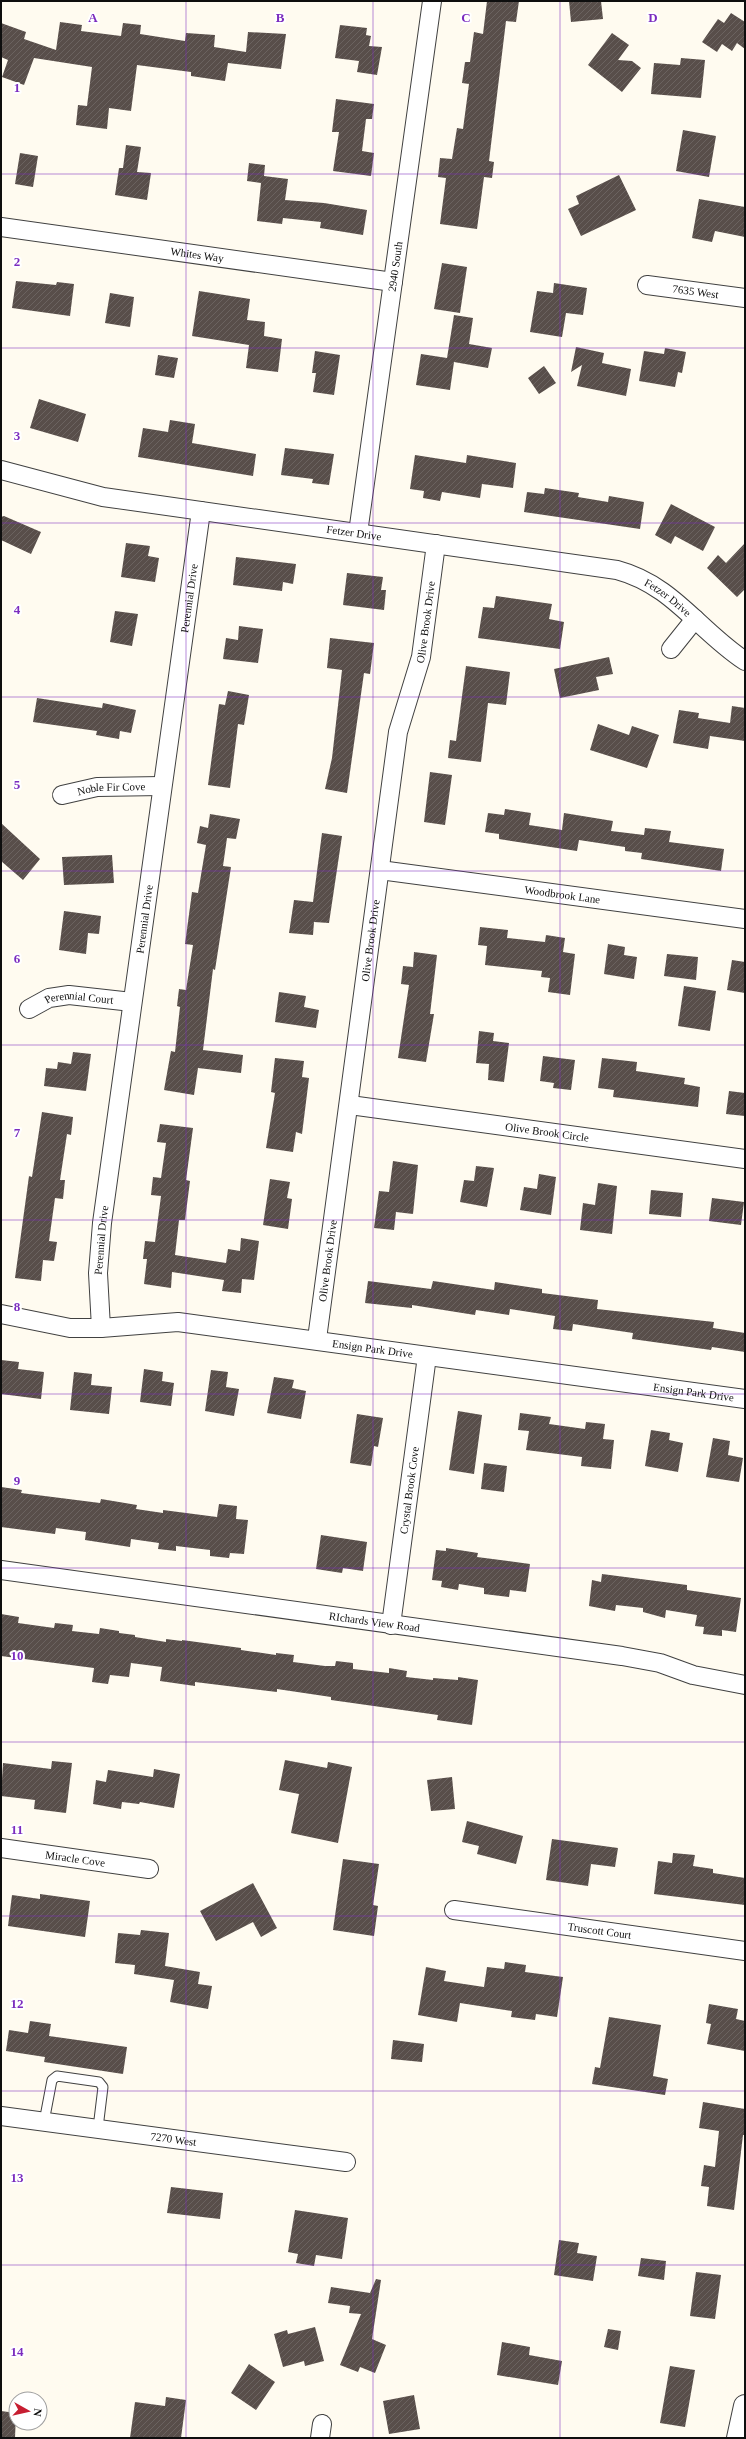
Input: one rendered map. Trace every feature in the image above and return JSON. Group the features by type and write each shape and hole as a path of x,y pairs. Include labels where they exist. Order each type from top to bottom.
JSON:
{"street":[{"name":"2940 South","path":"358,533 432,1"},
{"name":"Whites Way","path":"1,227 393,282"},
{"name":"7635 West","path":"647,284 745,298"},
{"name":"Fetzer Drive","path":"1,470 103,498 201,510 590,565 637,575 665,593 695,619 722,646 745,661"},
{"name":"Perennial Drive","path":"102,1328 98,1273 102,1223 201,510"},
{"name":"Olive Brook Drive","path":"317,1339 350,1105 363,989 398,732 421,657 436,544"},
{"name":"Fetzer Drive","path":"671,649 695,619"},
{"name":"Noble Fir Cove","path":"62,795 97,787 162,786"},
{"name":"Woodbrook Lane","path":"380,870 745,919"},
{"name":"Perennial Court","path":"28,1009 49,998 69,995 132,1002"},
{"name":"Olive Brook Circle","path":"350,1105 745,1159"},
{"name":"Ensign Park Drive","path":"1,1314 70,1328 102,1328 178,1322 317,1339 427,1356 745,1399"},
{"name":"Crystal Brook Cove","path":"390,1625 427,1356"},
{"name":"RIchards View Road","path":"1,1570 622,1656 660,1663 693,1675 745,1685"},
{"name":"Miracle Cove","path":"1,1848 149,1869"},
{"name":"Truscott Court","path":"454,1910 745,1951"},
{"name":"7270 West","path":"1,2116 346,2162"},
{"path":"738,2438 745,2406"}],"lane":[{"path":"44,2122 52,2080 57,2076 98,2082 103,2087 98,2128"}],"building":[{"path":"487,1 519,1 516,22 506,21 489,161 494,162 492,178 484,177 477,229 440,224 446,178 438,177 440,158 452,159 457,128 463,129 469,84 462,83 465,62 470,62 474,32 483,34"},
{"path":"569,1 601,1 603,19 571,22"},
{"path":"731,13 745,22 745,49 737,43 732,51 722,44 717,52 702,42 718,19 724,23"},
{"path":"60,22 82,25 81,31 121,36 123,23 141,25 140,34 185,41 186,33 215,35 214,47 246,52 248,32 286,34 281,69 228,63 225,81 191,76 191,72 137,65 131,111 109,108 107,129 76,125 78,105 87,106 92,67 34,58 24,85 2,77 8,60 1,57 1,23 26,32 24,39 56,50"},
{"path":"340,25 367,28 366,35 371,36 369,46 382,47 377,75 357,72 359,61 335,58"},
{"path":"612,33 629,45 618,60 632,61 641,68 622,92 588,65"},
{"path":"681,58 705,60 701,98 651,94 654,63 680,65"},
{"path":"336,99 374,104 372,119 366,119 362,151 374,153 371,176 333,171 339,132 332,132"},
{"path":"683,130 716,136 709,177 676,171"},
{"path":"126,145 141,147 137,172 151,173 147,200 115,195 119,168 123,168"},
{"path":"20,153 38,156 33,187 15,184"},
{"path":"249,163 265,165 264,176 288,179 285,200 324,203 367,210 363,235 320,228 321,222 283,218 282,224 257,221 261,183 247,181"},
{"path":"619,175 636,210 581,236 568,209 579,204 576,196"},
{"path":"699,199 745,207 745,237 715,231 712,242 692,238"},
{"path":"442,263 467,267 460,313 434,309"},
{"path":"16,281 56,285 57,282 74,284 70,316 12,308"},
{"path":"554,283 587,288 583,315 566,313 562,337 530,332 537,291 553,293"},
{"path":"199,291 250,299 247,320 265,322 264,336 282,339 278,372 246,368 249,345 192,336"},
{"path":"110,293 134,297 130,327 105,323"},
{"path":"454,315 473,318 469,344 492,348 488,368 454,362 450,390 416,385 421,354 447,358"},
{"path":"576,347 604,353 602,363 631,369 626,396 577,386 582,365 571,372"},
{"path":"665,348 686,352 682,373 678,372 675,387 639,381 644,351 664,354"},
{"path":"315,351 340,355 334,395 313,392 316,373 312,373"},
{"path":"158,355 178,358 174,378 155,375"},
{"path":"544,366 556,383 539,394 528,378"},
{"path":"39,399 86,414 78,442 30,428"},
{"path":"170,420 195,424 192,443 256,454 253,476 138,457 143,428 168,432"},
{"path":"285,448 334,454 329,485 312,483 313,479 281,475"},
{"path":"415,455 466,463 467,455 516,463 513,488 482,484 480,498 442,492 440,501 423,498 424,491 410,489"},
{"path":"545,488 579,493 578,497 608,502 609,496 644,502 640,529 524,512 527,492 544,494"},
{"path":"671,504 715,527 703,551 675,536 671,544 655,535"},
{"path":"4,516 41,532 31,554 1,540 1,517"},
{"path":"126,543 150,546 148,556 159,558 155,582 121,577"},
{"path":"745,543 745,589 737,597 707,568 718,555 726,563"},
{"path":"236,557 296,564 293,584 283,582 282,591 233,585"},
{"path":"347,573 383,577 381,590 386,590 384,610 343,605"},
{"path":"496,596 552,604 549,619 564,622 560,649 478,638 483,607 494,608"},
{"path":"115,611 138,614 132,646 110,642"},
{"path":"239,626 263,629 258,663 223,659 226,638 238,640"},
{"path":"330,638 374,643 370,674 364,673 347,793 325,789 332,758 342,670 327,668"},
{"path":"609,657 613,674 596,677 599,690 560,698 554,669"},
{"path":"466,666 510,672 506,705 488,703 481,762 448,758 450,740 456,741"},
{"path":"228,691 249,695 244,725 238,724 230,788 208,785 219,704 225,705"},
{"path":"37,698 102,708 103,703 136,710 131,733 120,731 119,739 96,735 97,731 33,722"},
{"path":"732,706 745,708 745,741 710,736 708,749 673,743 679,710 699,713 698,718 730,723"},
{"path":"598,724 629,735 632,726 659,735 647,768 590,750"},
{"path":"430,772 452,775 445,825 424,822"},
{"path":"505,809 531,813 529,825 562,830 564,813 613,821 611,831 644,835 645,828 671,831 669,842 724,849 721,871 641,859 642,853 625,851 625,847 579,840 577,851 499,839 499,834 485,832 488,813 504,815"},
{"path":"210,814 240,819 236,839 227,838 223,866 231,867 215,970 213,969 203,1050 243,1055 241,1073 198,1068 194,1095 164,1090 171,1051 175,1052 180,1007 177,1006 179,989 186,990 193,945 185,944 192,892 198,893 206,845 197,843 200,826 208,828"},
{"path":"1,823 40,859 23,880 1,861"},
{"path":"322,833 342,836 329,923 314,922 313,935 289,933 294,900 313,902"},
{"path":"112,855 114,883 64,885 62,857"},
{"path":"64,911 101,916 99,934 88,933 86,954 59,950"},
{"path":"480,927 508,930 507,938 545,942 546,935 565,938 563,952 575,954 570,995 548,992 550,978 541,977 542,971 485,965 487,946 478,945"},
{"path":"608,944 625,947 624,955 637,957 634,979 604,974"},
{"path":"414,952 437,955 430,1014 434,1014 426,1062 398,1058 409,985 401,984 403,966 413,967"},
{"path":"667,954 698,957 696,980 664,976"},
{"path":"732,960 745,962 745,993 727,990"},
{"path":"684,986 716,991 710,1031 678,1026"},
{"path":"279,992 306,996 304,1007 319,1010 316,1028 275,1022"},
{"path":"479,1031 494,1033 493,1041 509,1043 504,1082 488,1080 489,1064 476,1063"},
{"path":"73,1052 91,1054 86,1091 44,1086 46,1068 57,1069 58,1062 71,1064"},
{"path":"543,1056 575,1060 571,1090 553,1088 554,1083 540,1081"},
{"path":"275,1058 304,1061 302,1077 309,1078 302,1134 296,1132 293,1152 266,1148 275,1093 271,1092"},
{"path":"602,1058 637,1062 636,1071 685,1078 684,1084 700,1087 698,1107 613,1097 614,1090 598,1088"},
{"path":"729,1091 745,1093 745,1116 726,1114"},
{"path":"42,1112 73,1117 71,1135 67,1134 60,1180 65,1180 63,1199 55,1198 49,1241 57,1242 54,1261 43,1260 41,1281 15,1278 29,1176 32,1177"},
{"path":"160,1124 193,1128 186,1180 190,1181 185,1220 179,1220 175,1255 226,1263 228,1249 240,1251 241,1238 259,1241 254,1280 242,1279 241,1293 222,1291 224,1280 172,1272 171,1288 144,1284 147,1259 143,1259 145,1241 155,1242 161,1196 151,1195 153,1177 161,1178 166,1143 157,1142"},
{"path":"393,1161 418,1165 413,1214 396,1212 394,1230 374,1228 379,1191 389,1192"},
{"path":"476,1166 494,1168 487,1207 460,1202 464,1180 474,1181"},
{"path":"539,1174 556,1177 551,1215 520,1210 524,1187 537,1189"},
{"path":"270,1179 290,1182 287,1198 292,1199 288,1229 263,1225"},
{"path":"598,1183 617,1186 612,1234 580,1230 583,1203 595,1205"},
{"path":"651,1190 683,1193 681,1217 649,1214"},
{"path":"712,1198 744,1202 741,1225 709,1221"},
{"path":"368,1281 431,1289 433,1281 494,1290 495,1282 542,1289 542,1293 598,1300 597,1309 714,1322 713,1328 745,1333 745,1352 712,1347 711,1350 632,1339 633,1333 573,1324 572,1331 553,1329 555,1316 510,1309 509,1315 476,1310 475,1315 412,1305 412,1308 365,1303"},
{"path":"1,1360 19,1362 18,1369 44,1372 41,1399 1,1394"},
{"path":"144,1369 163,1372 162,1381 174,1383 171,1406 140,1402"},
{"path":"211,1370 228,1372 226,1387 239,1389 234,1416 205,1411"},
{"path":"74,1372 92,1374 91,1385 112,1387 109,1414 70,1410"},
{"path":"274,1377 294,1380 292,1388 306,1391 301,1419 267,1413"},
{"path":"458,1411 482,1415 474,1474 449,1470"},
{"path":"520,1413 551,1417 549,1424 585,1429 586,1422 605,1424 603,1439 614,1440 611,1469 581,1466 582,1457 526,1450 529,1431 518,1430"},
{"path":"357,1414 383,1418 378,1447 374,1446 371,1466 350,1463"},
{"path":"651,1430 670,1433 669,1440 683,1443 678,1472 645,1466"},
{"path":"713,1438 730,1441 728,1455 743,1458 739,1482 706,1477"},
{"path":"484,1463 507,1466 504,1492 481,1489"},
{"path":"1,1487 22,1490 21,1493 100,1503 101,1499 137,1505 136,1509 163,1513 163,1510 217,1517 219,1504 237,1506 236,1519 248,1520 244,1554 230,1553 229,1558 210,1556 210,1550 176,1546 176,1551 158,1549 159,1543 131,1539 130,1547 85,1540 86,1532 56,1528 55,1534 1,1527"},
{"path":"321,1535 367,1542 363,1571 343,1568 342,1573 316,1569"},
{"path":"446,1548 478,1553 477,1557 530,1564 526,1592 510,1590 509,1597 484,1594 484,1588 459,1584 458,1590 441,1587 442,1581 432,1580 436,1550 446,1551"},
{"path":"602,1574 687,1585 687,1590 741,1598 736,1632 722,1630 722,1636 703,1634 704,1627 695,1626 697,1615 666,1610 665,1618 643,1612 643,1608 616,1605 615,1611 589,1606 592,1580 601,1582"},
{"path":"1,1614 19,1617 18,1623 54,1628 55,1623 73,1625 72,1631 99,1634 100,1628 135,1635 135,1637 166,1642 166,1639 182,1640 241,1648 241,1650 276,1655 276,1653 294,1655 293,1662 335,1666 336,1661 353,1663 353,1669 389,1673 389,1668 407,1671 406,1677 433,1680 433,1678 458,1680 458,1677 478,1680 472,1725 437,1720 438,1715 331,1700 331,1697 277,1689 277,1692 195,1682 195,1686 160,1681 162,1667 131,1663 129,1677 110,1675 108,1684 92,1682 94,1668 1,1656"},
{"path":"285,1760 327,1768 328,1762 352,1767 338,1843 291,1833 299,1794 279,1790"},
{"path":"52,1761 72,1763 66,1813 34,1809 35,1800 1,1796 3,1763 51,1769"},
{"path":"154,1769 180,1774 174,1808 140,1802 139,1804 122,1802 121,1809 93,1804 96,1780 106,1782 108,1770 153,1777"},
{"path":"452,1777 455,1809 431,1811 427,1780"},
{"path":"467,1821 523,1836 516,1864 477,1854 479,1846 462,1842"},
{"path":"552,1839 618,1848 615,1867 591,1864 588,1886 546,1880"},
{"path":"673,1853 695,1855 693,1866 713,1869 713,1873 745,1878 745,1905 654,1894 658,1861 672,1863"},
{"path":"343,1859 379,1864 373,1905 378,1906 374,1936 333,1930"},
{"path":"253,1883 277,1928 261,1937 253,1922 216,1941 200,1911"},
{"path":"40,1894 90,1901 85,1937 8,1926 12,1895 40,1899"},
{"path":"141,1930 169,1933 165,1966 200,1972 198,1984 212,1986 208,2009 170,2002 174,1980 134,1974 135,1965 115,1963 118,1933 140,1935"},
{"path":"505,1962 526,1965 525,1972 563,1977 557,2017 536,2014 535,2020 511,2017 512,2011 460,2003 457,2022 418,2015 426,1967 446,1971 444,1981 484,1987 487,1967 504,1969"},
{"path":"709,2004 738,2009 736,2019 745,2021 745,2051 707,2044 711,2024 706,2023"},
{"path":"609,2017 661,2025 653,2076 668,2079 665,2095 592,2084 595,2067 600,2068"},
{"path":"30,2021 51,2024 49,2036 127,2047 123,2074 44,2062 45,2057 6,2051 9,2030 28,2033"},
{"path":"393,2040 424,2044 422,2062 391,2059"},
{"path":"703,2102 745,2109 745,2135 743,2135 734,2210 707,2206 709,2187 701,2186 704,2165 715,2167 719,2131 699,2128"},
{"path":"171,2187 223,2193 220,2219 167,2213"},
{"path":"295,2210 348,2218 342,2259 316,2255 314,2266 296,2263 298,2254 288,2252"},
{"path":"559,2240 579,2243 577,2253 597,2256 593,2281 554,2275"},
{"path":"641,2258 666,2261 664,2280 638,2276"},
{"path":"696,2272 721,2275 715,2319 690,2316"},
{"path":"376,2279 381,2280 372,2339 386,2345 375,2373 360,2367 358,2372 340,2365 361,2314 349,2313 350,2306 328,2303 331,2287 370,2293"},
{"path":"315,2327 324,2361 305,2366 304,2361 283,2367 274,2334 287,2330 288,2334"},
{"path":"608,2329 621,2331 618,2350 604,2347"},
{"path":"502,2342 530,2347 529,2355 562,2361 558,2385 497,2375"},
{"path":"249,2364 275,2382 256,2410 231,2393"},
{"path":"670,2366 695,2370 685,2427 660,2423"},
{"path":"414,2395 420,2429 389,2434 383,2401"},
{"path":"166,2397 186,2400 181,2438 130,2438 135,2402 165,2406"},
{"path":"1,2411 8,2412 8,2431 15,2431 15,2438 1,2438"}]}
